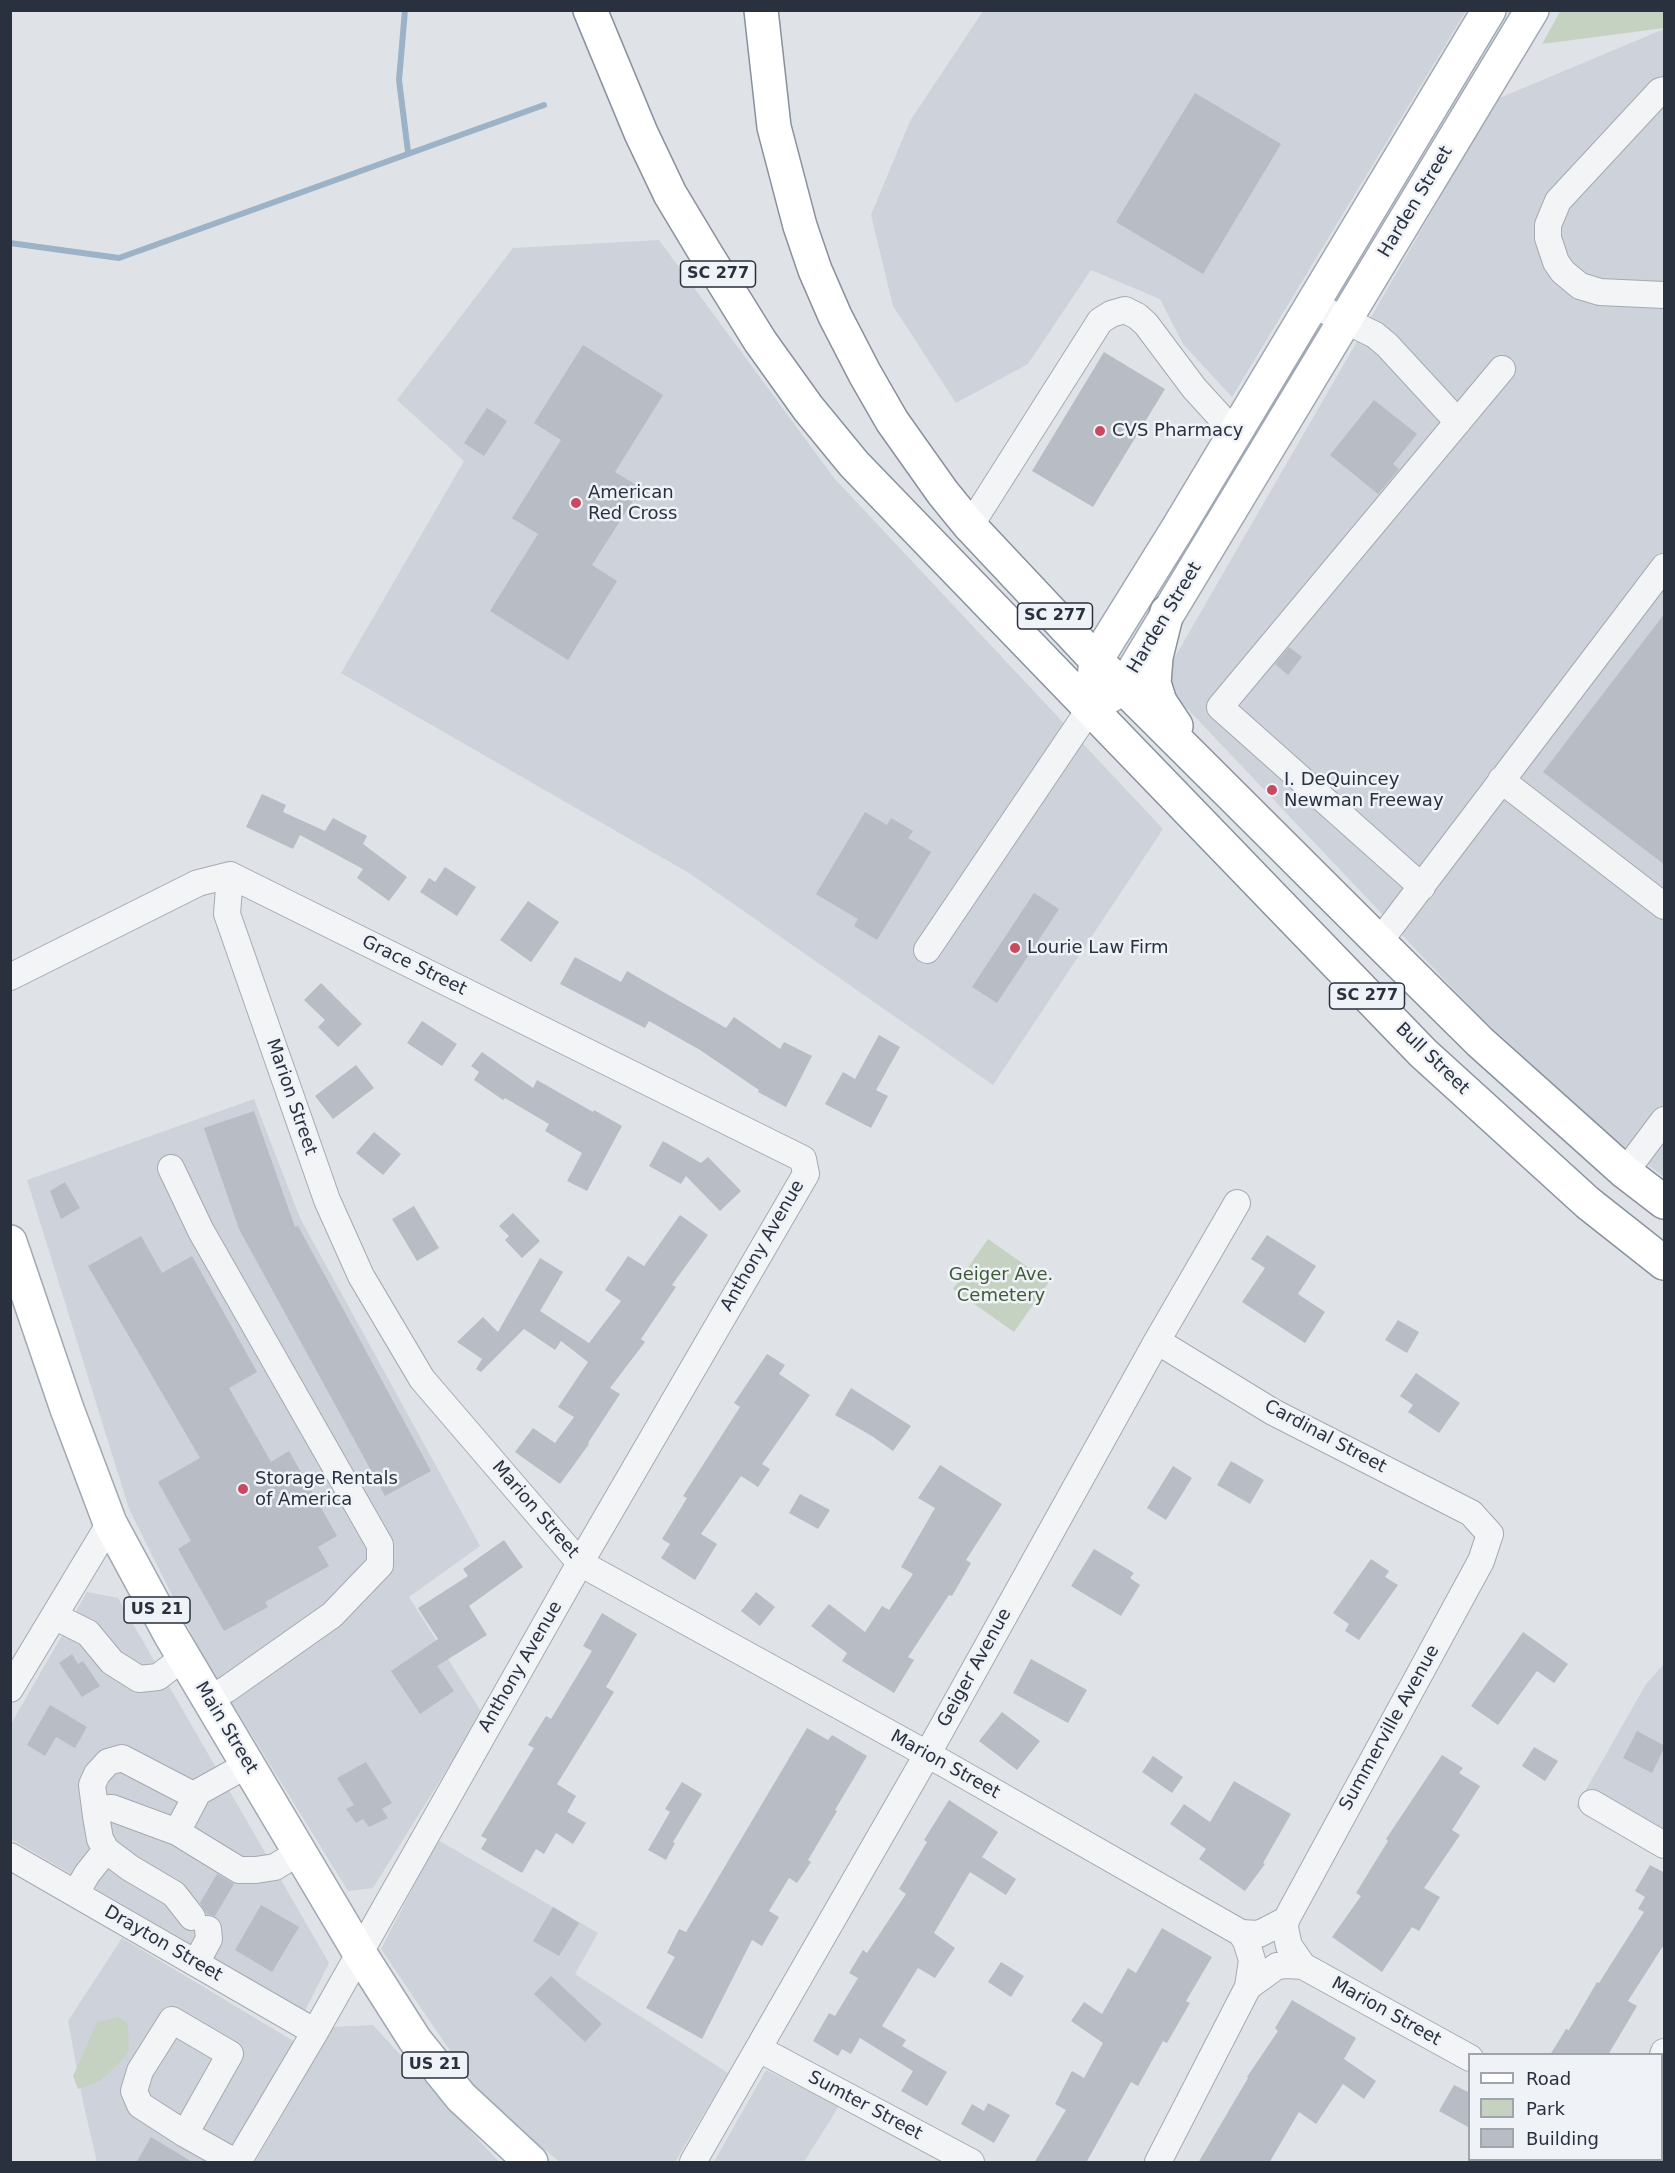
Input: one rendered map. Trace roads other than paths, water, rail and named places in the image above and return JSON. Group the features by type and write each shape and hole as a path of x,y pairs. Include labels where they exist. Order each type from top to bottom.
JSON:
{"main road":[{"name":"SC 277","path":"590,10 641,134 670,194 760,341 808,408 894,508 1091,707"},
{"name":"SC 277","path":"761,10 774,126 797,216 815,270 835,316 892,421 913,453 970,526 1123,688 1480,1041 1625,1172 1665,1202"},
{"name":"Harden Street","path":"1091,707 1096,660 1489,10"},
{"name":"Harden Street","path":"1091,707 1123,688 1532,10"},
{"path":"1167,612 1156,657 1154,683 1160,702 1201,765"},
{"name":"Bull Street","path":"1091,707 1282,909 1423,1053 1588,1203 1665,1263"},
{"name":"Main Street","path":"10,1242 67,1409 110,1523 184,1657 359,1952 415,2040 461,2097 531,2163"}],"street":[{"path":"1665,90 1660,91 1558,201 1548,225 1548,238 1556,262 1563,273 1580,286 1600,292 1665,295"},
{"path":"1312,304 1375,335 1458,422"},
{"path":"970,526 1100,321 1111,314 1125,310 1142,320 1194,388 1234,433"},
{"path":"1422,887 1220,707 1502,369"},
{"path":"1379,942 1665,567"},
{"path":"927,950 1091,707"},
{"path":"1501,780 1665,906"},
{"path":"10,977 198,883 230,875"},
{"name":"Grace Street","path":"230,875 803,1159 806,1173"},
{"name":"Marion Street","path":"230,875 227,914 327,1200 361,1276 422,1379 580,1563 927,1755 1241,1933"},
{"path":"1625,1172 1665,1120"},
{"path":"171,1168 201,1231 380,1545 380,1565 332,1615 227,1689 208,1699"},
{"name":"Anthony Avenue","path":"237,2163 315,2031 580,1563 806,1173"},
{"name":"Geiger Avenue","path":"693,2163 927,1755 1157,1341 1237,1203"},
{"name":"Cardinal Street","path":"1157,1341 1273,1412 1471,1513 1490,1534"},
{"path":"10,1689 110,1523"},
{"name":"Summerville Avenue","path":"1286,1920 1481,1562 1490,1534"},
{"path":"54,1617 87,1633 112,1662 139,1679 158,1677 184,1657"},
{"path":"193,1795 122,1758 108,1762 97,1774 92,1785 100,1839 106,1850 130,1868 174,1894 200,1923 208,1939 196,1963"},
{"path":"193,1795 248,1765"},
{"path":"177,1832 195,1798 193,1795"},
{"path":"1592,1803 1665,1845"},
{"path":"95,1809 112,1808 177,1832 239,1870 274,1867 299,1852"},
{"path":"76,1893 87,1874 106,1850"},
{"name":"Drayton Street","path":"10,1856 315,2031"},
{"path":"1241,1933 1259,1934 1286,1920"},
{"path":"1286,1920 1285,1928 1289,1946 1303,1966"},
{"path":"1158,2163 1248,1987 1252,1960 1241,1933"},
{"path":"1248,1987 1277,1966 1303,1966"},
{"name":"Marion Street","path":"1303,1966 1468,2057"},
{"name":"Sumter Street","path":"759,2049 971,2163"},
{"path":"185,2134 237,2163"}],"waterway":[{"path":"405,10 399,80 408,152"},
{"path":"10,243 119,258 544,105"}],"place":[{"name":"CVS Pharmacy","path":"1100,431"},
{"name":"American Red Cross","path":"576,503"},
{"name":"I. DeQuincey Newman Freeway","path":"1272,790"},
{"name":"Lourie Law Firm","path":"1015,948"},
{"name":"Storage Rentals of America","path":"243,1489"}],"park label":[{"name":"Geiger Ave. Cemetery","path":"1001,1285"}]}
